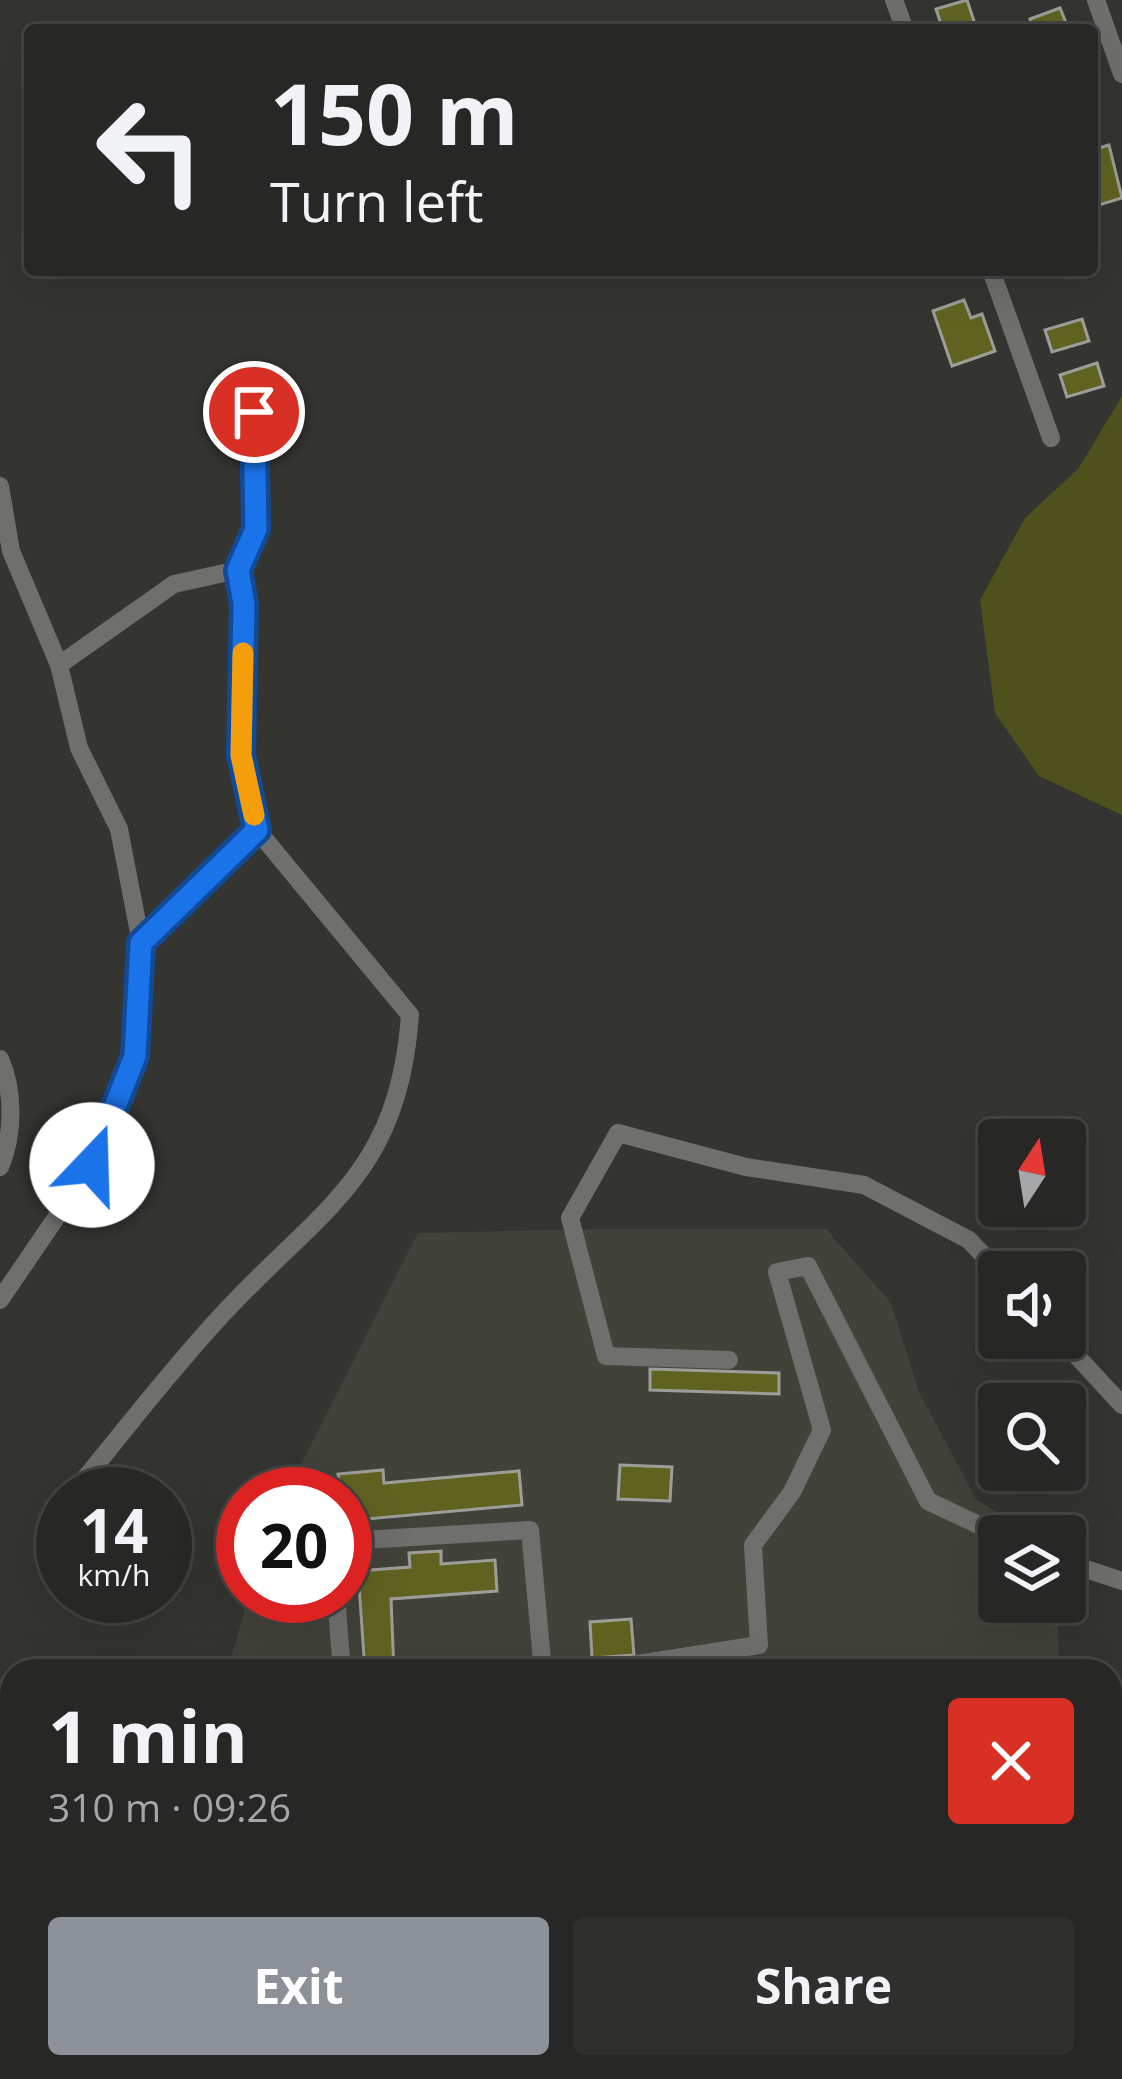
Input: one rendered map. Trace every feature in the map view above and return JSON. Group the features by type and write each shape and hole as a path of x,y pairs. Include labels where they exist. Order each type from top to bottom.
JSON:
{"street":[{"path":"1096,0 1122,74"},
{"path":"993,276 1051,438"},
{"path":"94,1467 221,1316 351,1190 383,1139 406,1074 410,1016 257,830 241,755 244,604 238,570 256,529 254,412"},
{"path":"0,486 11,551 59,665 79,748 118,829 141,943 135,1056 115,1107 92,1165 0,1300"},
{"path":"59,665 174,584 238,570"},
{"path":"141,943 257,830"},
{"path":"0,1059 11,1091 7,1151 0,1167"},
{"path":"729,1360 606,1357 570,1218 617,1133 746,1167 864,1185 969,1240 979,1251"},
{"path":"669,1659 759,1645 752,1545 792,1492 822,1430 777,1272 808,1266 928,1501 978,1525"},
{"path":"1079,1359 1122,1405"},
{"path":"372,1539 530,1530 542,1659"},
{"path":"1086,1569 1122,1581"},
{"path":"338,1623 341,1659"}],"shaded area":[{"path":"826,1229 891,1303 919,1392 976,1499 1001,1515 978,1515 978,1623 1057,1623 1059,1654 1056,1659 231,1659 241,1623 372,1623 372,1467 300,1467 418,1233"}],"green space":[{"path":"1122,396 1122,815 1039,776 995,713 980,600 1025,518 1078,469"}],"building":[{"path":"967,0 975,24 941,24 936,9"},
{"path":"1060,8 1067,24 1032,24 1030,19"},
{"path":"1109,145 1122,198 1098,205 1098,148"},
{"path":"964,300 971,318 982,314 995,351 952,366 933,311"},
{"path":"1082,319 1089,341 1052,352 1045,330"},
{"path":"1097,363 1104,386 1067,397 1060,375"},
{"path":"650,1369 779,1373 779,1394 650,1390"},
{"path":"620,1465 672,1467 670,1501 618,1499"},
{"path":"383,1470 384,1483 519,1471 522,1505 372,1519 372,1471"},
{"path":"441,1551 441,1564 495,1560 497,1591 391,1599 394,1659 364,1659 362,1623 372,1623 372,1570 410,1567 409,1553"},
{"path":"631,1619 634,1655 592,1658 590,1622"}],"slow traffic":[{"path":"243,653 241,755 254,815"}],"route":[{"path":"92,1165 135,1056 142,1004 141,943 257,830 241,755 244,604 238,570 256,529 254,412"}]}
